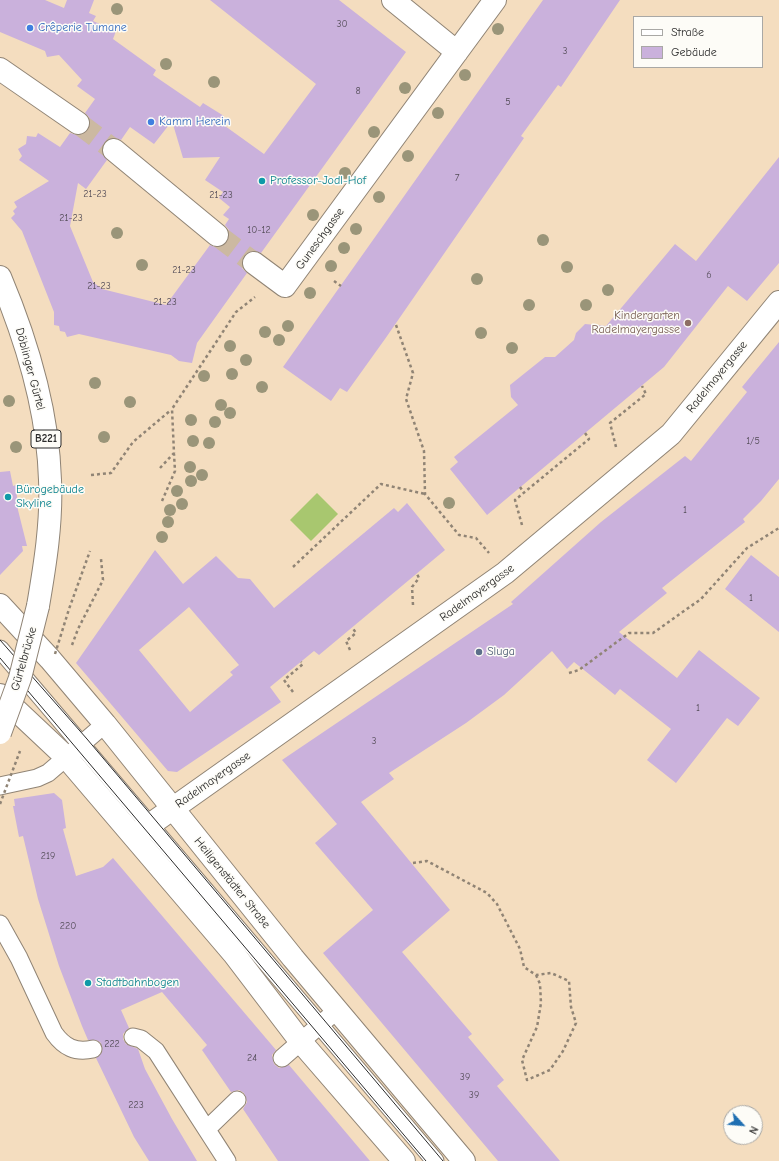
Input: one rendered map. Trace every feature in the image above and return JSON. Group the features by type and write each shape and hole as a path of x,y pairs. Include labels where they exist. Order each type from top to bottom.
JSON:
{"main road":[{"path":"393,0 457,52"},
{"name":"Guneschgasse","path":"285,286 495,0"},
{"path":"0,69 78,123"},
{"path":"114,150 217,235"},
{"path":"254,263 285,286"},
{"name":"Döblinger Gürtel","path":"0,277 26,347 38,391 45,427 50,479 50,513 47,549 38,606"},
{"name":"Radelmayergasse","path":"142,830 511,568 670,434 779,302"},
{"name":"Heiligenstädter Straße","path":"0,606 41,649 105,724 172,809 337,1010 464,1161"},
{"name":"Gürtelbrücke","path":"0,733 20,678 38,606"},
{"path":"0,695 74,750 142,830 234,954 302,1042 404,1161"}],"lane":[{"path":"0,649 74,750"},
{"path":"0,786 37,778 48,773 105,724"},
{"path":"142,830 320,1025 435,1161"},
{"path":"0,924 59,1041 74,1050 93,1049"},
{"path":"282,1058 337,1010"},
{"path":"133,1037 142,1040 156,1051 227,1161"},
{"path":"207,1129 237,1100"}],"path":[{"path":"334,281 340,286"},
{"path":"91,475 111,473 133,442 172,409 236,312 260,292 285,286"},
{"path":"396,325 414,373 406,399 424,451 425,494"},
{"path":"618,453 610,423 646,394 642,386"},
{"path":"162,502 175,471 172,409"},
{"path":"524,532 515,500 589,439 585,433"},
{"path":"160,468 174,453"},
{"path":"293,567 381,484 425,494 459,535 476,538 493,558"},
{"path":"520,487 524,493"},
{"path":"569,673 579,670 629,633 653,633 701,599 747,548 779,528"},
{"path":"78,629 103,580 101,559"},
{"path":"414,607 412,587 419,578 417,574"},
{"path":"352,627 356,632 346,641 352,657"},
{"path":"295,696 284,680 303,664 301,662"},
{"path":"413,863 427,861 487,893 498,904 520,949 524,967 536,975 540,984 541,1004 537,1027 522,1060 527,1080 550,1070 563,1051 576,1024 571,1007 569,981 551,973 536,975"}],"green space":[{"path":"317,493 338,514 311,541 290,520"}],"building":[{"name":"Professor-Jodl-Hof","path":"0,0 45,0 64,8 67,0 94,0 89,13 96,16 93,21 116,31 113,39 156,70 153,75 200,107 203,103 224,116 223,118 229,121 225,126 264,154 316,84 210,0 339,0 406,52 261,253 249,251 244,256 242,268 247,273 197,343 192,363 179,361 171,355 79,334 67,337 65,332 60,331 59,326 54,325 54,312 22,231 11,218 15,214 13,211 17,207 14,202 49,181 19,160 22,156 18,149 26,144 27,136 36,137 38,133 60,147 70,133 77,135 84,134 88,130 90,124 89,117 85,113 95,99 77,86 82,80 59,55 47,57 45,51 0,32","holes":["172,121 183,158 220,157 205,180 223,192 219,198 230,207 223,215 229,219 225,225 229,230 227,243 222,247 210,245 166,305 102,289 93,282 70,226 78,183 86,189 107,160 102,154 102,148 105,142 110,138 121,140 130,127 154,144"]},
{"path":"543,0 620,0 561,87 558,85 521,136 524,138 347,392 340,388 331,401 283,367"},
{"path":"779,157 779,263 747,301 728,286 664,367 487,515 450,469 458,462 454,457 518,405 511,397 510,385 545,357 555,357 574,340 576,333 585,324 606,326 675,244 696,261"},
{"path":"779,342 779,479 761,501 743,519 745,522 662,588 667,593 619,632 677,678 699,650 760,698 738,726 727,718 676,783 647,760 671,729 620,689 615,695 574,662 567,669 552,651 504,695 466,723 389,773 394,779 361,802 450,910 402,952 472,1034 468,1037 504,1080 497,1086 560,1161 498,1161 323,953 373,910 315,843 337,824 282,760 513,604 511,602 601,522 685,456 691,461 747,392 742,387"},
{"name":"Bürogebäude Skyline","path":"10,471 13,486 16,485 18,510 27,546 22,546 23,551 0,575 0,472"},
{"path":"407,503 445,550 319,655 314,651 270,687 281,702 177,772 168,771 76,663 155,550 183,584 216,556 238,578 250,579 274,608 394,508 398,512","holes":["189,607 239,665 230,672 233,675 190,712 139,650"]},
{"path":"751,555 779,577 779,632 725,589"},
{"path":"54,793 62,800 66,828 63,829 76,876 103,867 113,858 276,1050 272,1055 274,1064 279,1068 289,1065 370,1161 278,1161 243,1109 247,1102 244,1093 239,1090 231,1092 202,1050 207,1045 162,992 121,1010 129,1028 123,1034 123,1039 126,1044 138,1049 145,1069 197,1161 149,1161 134,1137 96,1058 102,1052 101,1043 96,1040 88,1040 82,1026 59,966 38,899 23,836 19,837 13,806 15,806 14,799"}],"tunnel":[{"path":"78,123 114,150"},
{"path":"217,235 254,263"}],"tram line":[{"path":"0,640 87,739 443,1161"},
{"path":"0,658 426,1161"}],"place":[{"name":"Crêperie Tumane","path":"30,28"},
{"name":"Kamm Herein","path":"151,122"},
{"name":"Professor-Jodl-Hof","path":"262,181"},
{"name":"Kindergarten Radelmayergasse","path":"688,323"},
{"name":"Bürogebäude Skyline","path":"8,497"},
{"name":"Sluga","path":"479,652"},
{"name":"Stadtbahnbogen","path":"88,983"}]}
